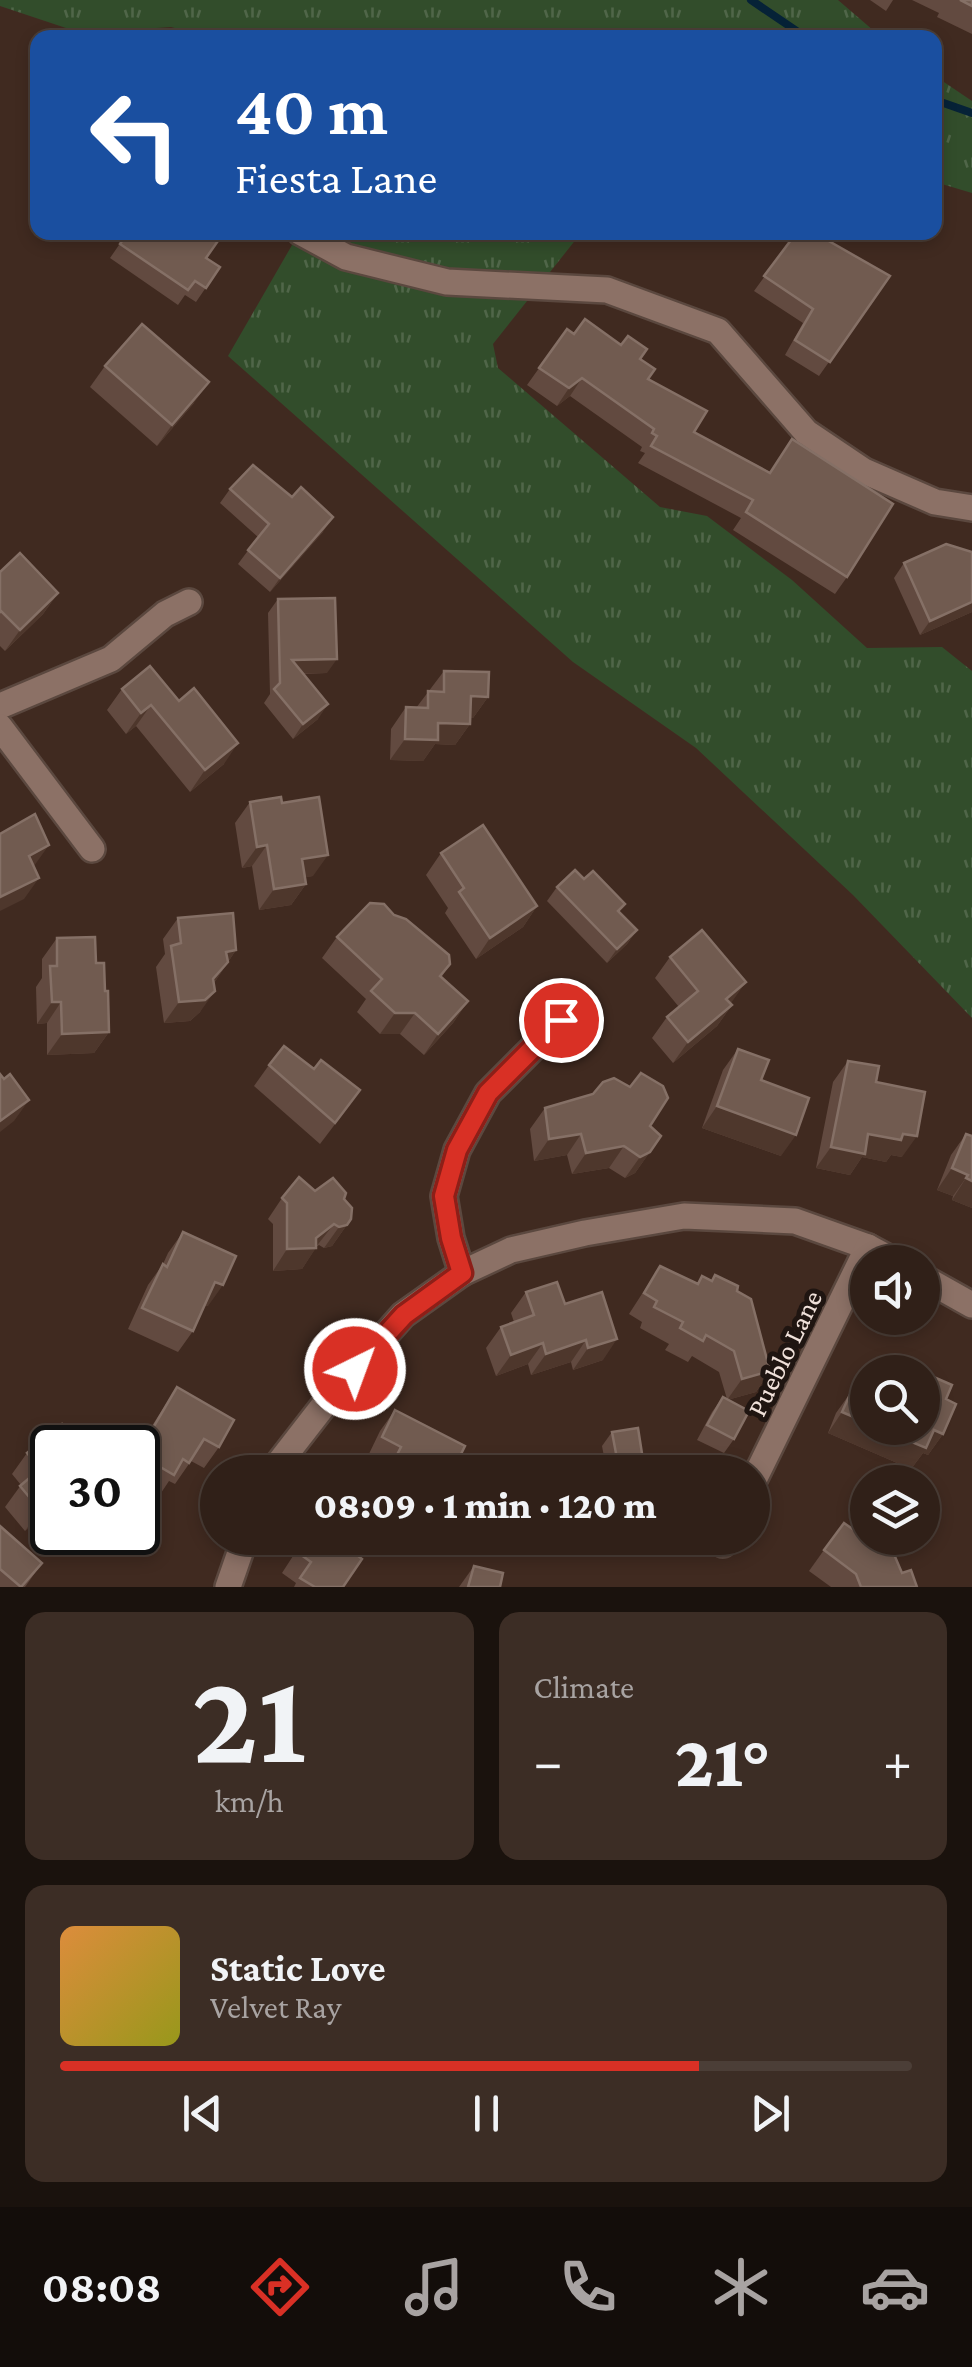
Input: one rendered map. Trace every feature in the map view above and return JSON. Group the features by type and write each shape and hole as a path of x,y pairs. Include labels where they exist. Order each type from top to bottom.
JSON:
{"street":[{"path":"315,240 346,257 446,282 607,290 718,331 806,432 864,471 935,502 972,508"},
{"path":"0,706 112,659 165,614 188,602"},
{"path":"0,727 92,849"},
{"path":"462,1273 444,1196 457,1150 488,1093 561,1020"},
{"path":"285,1455 331,1396 404,1315 462,1273 511,1250 684,1216 795,1221 862,1245"},
{"name":"Pueblo Lane","path":"766,1455 850,1284"},
{"path":"940,1287 972,1305"},
{"path":"228,1587 239,1555"}],"green space":[{"path":"0,0 838,0 873,30 72,30 0,6"},
{"path":"942,81 972,101 972,193 942,184"},
{"path":"295,240 575,240 493,344 498,368 660,507 707,516 792,580 867,648 942,647 972,671 972,1018 853,895 696,748 573,662 228,356"}],"building":[{"path":"123,240 219,240 206,258 220,267 206,288 195,281 188,290 120,244"},
{"path":"791,240 827,240 890,276 830,362 795,340 813,309 764,276"},
{"path":"585,319 621,345 628,336 647,349 640,359 655,369 648,379 707,411 694,432 770,473 792,439 893,504 847,577 746,512 753,500 651,446 657,436 652,433 654,429 582,378 569,388 539,368 567,329 574,334"},
{"path":"142,324 209,382 172,425 105,366"},
{"path":"253,465 292,497 301,487 333,517 280,578 248,550 269,524 230,489"},
{"path":"946,544 972,552 972,602 930,621 904,563"},
{"path":"20,553 58,593 20,630 0,612 0,572"},
{"path":"335,598 337,659 292,660 328,704 303,724 274,689 280,683 278,599"},
{"path":"150,666 179,701 194,688 238,743 205,770 151,705 141,713 122,689"},
{"path":"444,671 489,672 488,697 471,696 470,724 438,723 438,740 405,739 406,707 428,708 428,691 444,692"},
{"path":"281,797 282,803 319,797 328,855 302,859 306,884 274,889 267,845 257,847 250,802"},
{"path":"35,814 49,845 29,856 39,878 0,897 0,834"},
{"path":"483,825 537,906 490,938 459,892 464,888 441,853"},
{"path":"575,870 584,879 593,871 625,904 618,911 637,930 617,949 557,887"},
{"path":"370,903 384,904 449,955 450,964 440,976 468,1001 438,1034 415,1013 395,1013 371,991 382,979 337,937"},
{"path":"233,913 236,950 226,952 228,962 213,979 215,991 205,1000 179,1002 171,946 181,943 178,918"},
{"path":"702,930 746,982 726,999 732,1005 688,1042 667,1017 698,991 670,957"},
{"path":"95,937 96,963 104,963 109,1032 62,1034 61,1002 52,1002 50,966 57,966 57,938"},
{"path":"284,1046 314,1069 321,1060 360,1090 335,1123 269,1065"},
{"path":"738,1049 769,1060 761,1080 809,1098 796,1135 717,1106"},
{"path":"848,1061 879,1066 876,1082 925,1092 917,1136 903,1134 901,1140 868,1134 865,1154 831,1147"},
{"path":"641,1073 663,1086 668,1098 650,1126 661,1136 650,1152 640,1157 624,1146 586,1153 581,1134 549,1139 545,1108 593,1094 603,1082 614,1078 630,1087"},
{"path":"0,1074 4,1079 10,1074 29,1100 0,1121"},
{"path":"966,1134 972,1136 972,1181 952,1168"},
{"path":"299,1177 315,1191 333,1178 352,1208 347,1225 334,1224 316,1238 316,1248 287,1249 287,1203 282,1198"},
{"path":"183,1232 236,1256 223,1285 215,1282 193,1331 142,1308"},
{"path":"660,1266 698,1284 702,1276 712,1281 715,1275 738,1286 737,1291 751,1299 770,1371 742,1379 734,1351 706,1335 703,1341 680,1328 683,1322 654,1307 657,1301 644,1293"},
{"path":"557,1282 565,1304 602,1292 617,1339 588,1348 586,1340 546,1354 543,1343 511,1355 501,1327 534,1315 526,1292"},
{"path":"940,1380 952,1385 946,1399 956,1404 943,1434"},
{"path":"177,1387 234,1420 219,1447 204,1439 189,1463 183,1459 174,1475 160,1467 160,1425 155,1425"},
{"path":"850,1394 850,1415 842,1412"},
{"path":"723,1397 749,1411 734,1439 707,1425"},
{"path":"395,1410 465,1446 460,1455 397,1455 401,1447 382,1437"},
{"path":"638,1428 642,1455 616,1455 612,1432"},
{"path":"30,1478 30,1498 20,1486"},
{"path":"844,1523 850,1527 850,1555 894,1555 902,1573 911,1570 917,1587 861,1587 856,1574 824,1550"},
{"path":"0,1526 42,1563 21,1587 0,1569"},
{"path":"301,1555 357,1555 362,1559 343,1587 315,1587 300,1578 311,1562"},
{"path":"474,1566 503,1573 500,1587 468,1587"}],"waterway":[{"path":"751,0 795,30"},
{"path":"942,102 972,113"}],"route":[{"path":"355,1369 404,1315 462,1273 444,1196 457,1150 488,1093 561,1020"}]}
